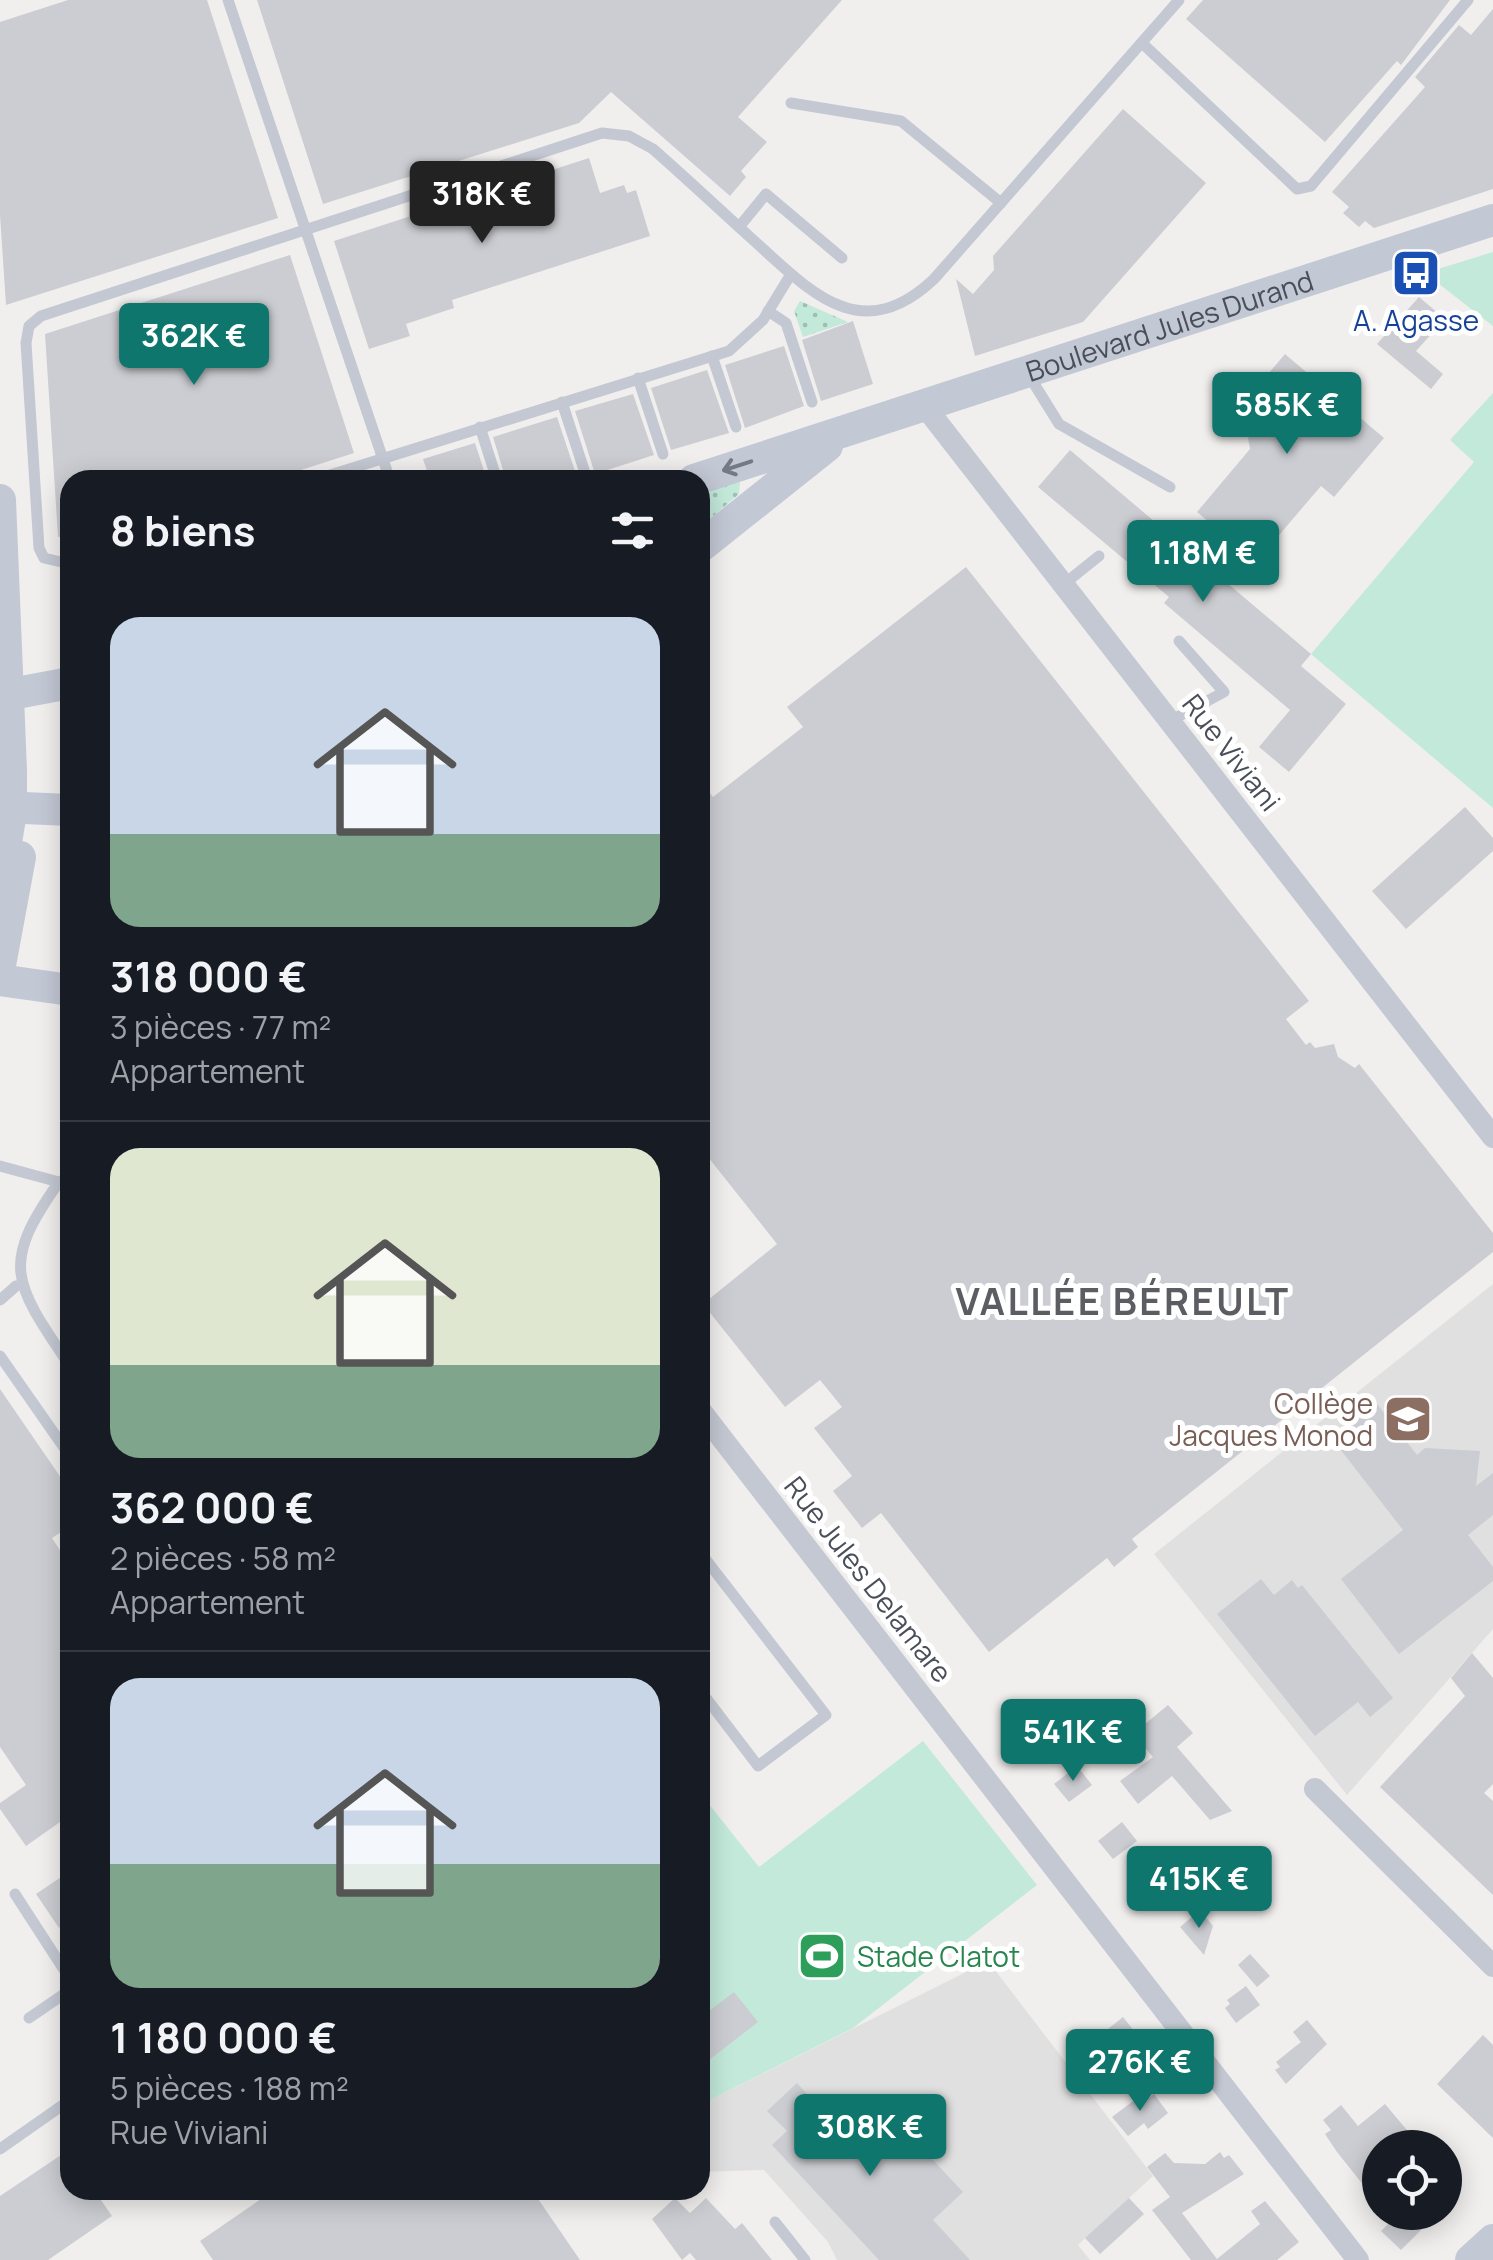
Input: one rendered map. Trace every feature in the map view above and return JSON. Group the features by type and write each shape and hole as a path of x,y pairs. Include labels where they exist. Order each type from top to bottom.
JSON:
{"street":[{"name":"Boulevard Jules Durand","path":"710,475 1493,220"},
{"name":"Rue Viviani","path":"923,404 1493,1137"},
{"name":"Boulevard Jules Durand","path":"710,538 847,431"},
{"path":"0,500 10,651 19,694 24,822 0,965"},
{"path":"19,694 60,684"},
{"path":"0,878 11,812 19,694"},
{"path":"0,807 60,810"},
{"path":"0,980 60,989"},
{"name":"Rue Jules Delamare","path":"710,1423 1358,2260"},
{"path":"1315,1790 1493,1966"},
{"path":"1471,2260 1493,2240"}],"lane":[{"path":"228,0 387,470"},
{"path":"60,562 44,558 39,548 26,343 29,326 42,316 602,134 629,136 653,148 816,297 863,310 891,308 924,288 1179,0"},
{"path":"1142,43 1298,189 1311,186 1468,0"},
{"path":"791,103 901,121 1001,203"},
{"path":"739,227 766,194 842,258"},
{"path":"342,470 712,356 746,340 790,274"},
{"path":"768,311 786,323 812,402"},
{"path":"712,356 736,427"},
{"path":"1026,371 1059,424 1170,487"},
{"path":"638,378 663,454"},
{"path":"562,402 584,470"},
{"path":"480,427 494,470"},
{"path":"1064,584 1100,556"},
{"path":"1170,721 1224,692 1179,642"},
{"path":"0,1166 60,1179"},
{"path":"60,1184 10,1237 7,1273 60,1351"},
{"path":"0,1300 16,1286"},
{"path":"0,1356 60,1442"},
{"path":"710,1565 826,1715 758,1766 710,1703"},
{"path":"15,1894 60,1964"},
{"path":"30,2018 60,1997"},
{"path":"0,2149 60,2107"},
{"path":"775,2222 805,2260"}],"shaded area":[{"name":"Collège Jacques Monod","path":"1493,1284 1493,1629 1347,1795 1154,1554"},
{"path":"988,1961 1153,2176 1078,2245 1090,2260 837,2260 828,2242 764,2170 710,2172 710,2100"}],"green space":[{"path":"1493,252 1493,326 1425,273"},
{"path":"800,301 848,322 803,337 794,311"},
{"path":"1493,393 1493,808 1311,654 1474,462 1450,440"},
{"path":"740,482 739,494 710,519 710,488"},
{"name":"Stade Clatot","path":"923,1741 1037,1885 853,2028 710,2100 710,1806 759,1867"}],"building":[{"path":"68,0 207,0 278,218 6,305 0,215 0,22"},
{"path":"257,0 842,0 738,117 767,142 741,171 746,177 730,196 611,92 579,123 323,204"},
{"path":"1203,0 1450,0 1401,65 1397,61 1325,142 1186,19"},
{"path":"1493,9 1493,189 1374,228 1365,221 1359,227 1343,213 1349,207 1332,192 1425,87 1415,77 1459,25 1471,35"},
{"path":"1123,109 1206,183 1083,322 975,356 956,279 973,294 994,270 993,256"},
{"path":"589,158 600,193 624,185 627,193 636,190 650,236 452,300 454,308 406,324 410,336 369,349 334,241"},
{"path":"290,255 354,453 301,470 60,470 58,537 45,334"},
{"path":"1419,297 1445,319 1416,351 1443,374 1431,389 1377,344"},
{"path":"853,321 873,384 821,401 802,340"},
{"path":"784,346 804,406 745,428 725,365"},
{"path":"1285,354 1384,438 1334,497 1321,486 1256,562 1197,512 1250,449 1248,438 1255,429 1235,413"},
{"path":"707,370 729,433 671,450 651,388"},
{"path":"633,394 654,455 607,470 594,470 575,411"},
{"path":"557,417 575,470 503,470 493,437"},
{"path":"475,443 484,470 427,470 423,459"},
{"path":"1070,450 1311,654 1301,666 1346,704 1289,772 1259,747 1290,710 1164,603 1169,597 1038,487"},
{"path":"966,567 1309,1001 1286,1019 1306,1045 1310,1042 1315,1048 1334,1044 1338,1057 1355,1068 1359,1064 1493,1233 1493,1252 1132,1539 1138,1547 1114,1567 1107,1558 989,1652 881,1513 862,1528 833,1491 852,1476 814,1428 842,1407 820,1380 785,1407 710,1313 710,1298 777,1244 710,1160 710,793 713,797 803,727 787,707"},
{"path":"1465,807 1493,838 1493,851 1406,929 1372,891"},
{"path":"0,1389 60,1476 60,1533 52,1538 60,1550 60,1822 26,1846 0,1809 0,1803 26,1785 0,1747"},
{"path":"1374,1400 1417,1455 1425,1448 1480,1451 1476,1486 1493,1473 1493,1515 1468,1535 1493,1567 1493,1581 1399,1654 1341,1579 1403,1530 1330,1436"},
{"path":"1261,1579 1274,1595 1292,1580 1298,1588 1302,1585 1393,1698 1370,1717 1358,1702 1315,1736 1217,1614"},
{"path":"1472,1653 1493,1678 1493,1784 1484,1793 1493,1801 1493,1895 1380,1787 1465,1696 1451,1678"},
{"path":"1168,1705 1193,1733 1177,1747 1232,1811 1210,1820 1172,1776 1138,1804 1120,1781 1153,1757 1133,1734"},
{"path":"1097,1722 1107,1736 1082,1755 1072,1741"},
{"path":"1077,1766 1092,1785 1069,1802 1054,1784"},
{"path":"1122,1822 1137,1841 1113,1859 1098,1841"},
{"path":"1156,1847 1188,1878 1167,1895 1140,1860"},
{"path":"60,1878 59,1928 36,1894"},
{"path":"1200,1910 1213,1926 1204,1955 1180,1927"},
{"path":"1250,1954 1270,1976 1257,1987 1238,1965"},
{"path":"1246,1986 1260,2005 1236,2023 1225,2008 1230,2004 1227,2000"},
{"path":"734,1992 758,2022 710,2059 710,2010"},
{"path":"1123,2017 1138,2036 1118,2052 1103,2033"},
{"path":"1307,2020 1327,2044 1286,2084 1275,2070 1280,2067 1276,2062 1301,2042 1293,2032"},
{"path":"1483,2035 1493,2045 1493,2138 1437,2084"},
{"path":"797,2083 816,2104 821,2100 858,2140 888,2112 963,2192 933,2220 970,2260 879,2260 772,2145 787,2131 767,2111"},
{"path":"1145,2092 1149,2098 1154,2094 1168,2113 1148,2129 1144,2123 1128,2136 1112,2117"},
{"path":"1385,2104 1407,2130 1362,2130 1362,2183 1325,2134 1331,2130 1323,2120 1341,2105 1358,2126"},
{"path":"1220,2152 1224,2158 1229,2155 1244,2174 1182,2213 1217,2259 1260,2224 1251,2211 1265,2201 1299,2242 1277,2260 1191,2260 1152,2210 1170,2197 1147,2167 1165,2153 1174,2163 1205,2164"},
{"path":"60,2156 60,2200 101,2200 112,2216 48,2260 0,2260 0,2196"},
{"path":"1129,2198 1144,2214 1100,2254 1085,2238"},
{"path":"259,2200 539,2200 580,2260 213,2260 200,2241"},
{"path":"673,2200 690,2213 708,2200 735,2229 742,2223 772,2260 696,2260 690,2253 682,2260 652,2219"},
{"path":"1382,2230 1421,2230 1401,2250"}],"place":[{"name":"A. Agasse","path":"1416,273"},
{"name":"Collège Jacques Monod","path":"1408,1419"},
{"name":"Stade Clatot","path":"822,1956"}],"district":[{"name":"VALLÉE BÉREULT","path":"1123,1300"}]}
